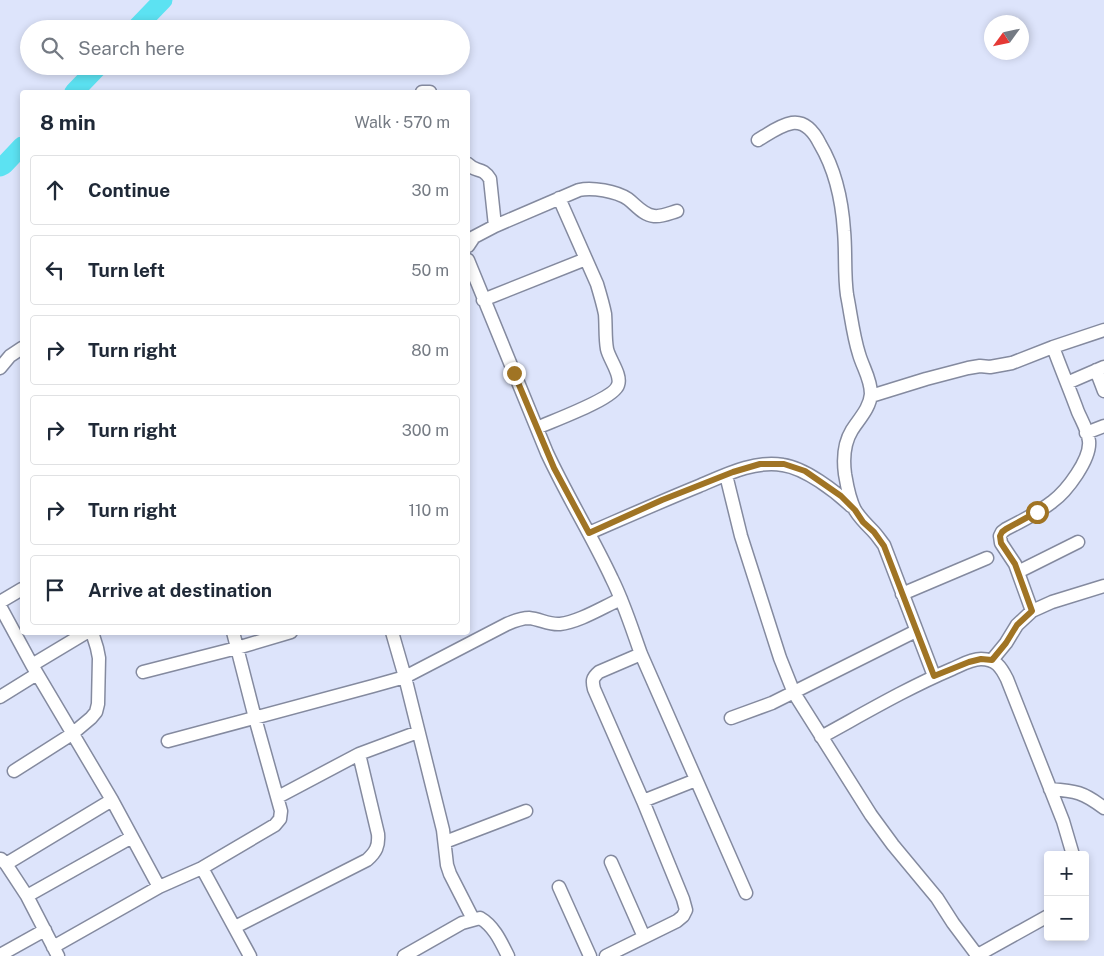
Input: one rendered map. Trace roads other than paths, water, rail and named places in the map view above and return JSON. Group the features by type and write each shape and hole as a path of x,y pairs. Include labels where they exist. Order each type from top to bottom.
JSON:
{"street":[{"path":"758,140 792,123 801,124 808,128 816,136 829,159 839,190 844,230 846,287 853,330 860,356 870,381 871,396 864,412 851,432 844,452 848,492 855,510"},
{"path":"470,166 486,173 490,179 495,226"},
{"path":"470,243 474,237 495,226 559,198 588,188 618,194 649,215 655,216 677,211"},
{"path":"537,428 602,400 613,393 618,385 618,376 607,350 605,314 602,299 559,198"},
{"path":"483,300 586,259"},
{"path":"470,265 547,453 561,484 612,579 641,654 746,893"},
{"path":"871,396 968,368 1012,363 1104,330"},
{"path":"1032,611 1015,564 1001,543 1000,536 1002,532 1054,501 1064,490 1088,454 1089,441 1053,347"},
{"path":"0,368 10,356 20,349"},
{"path":"1067,383 1100,369 1104,391"},
{"path":"1086,433 1104,426"},
{"path":"589,533 662,500 760,464 784,464 805,471 841,496 874,532 884,546 934,676"},
{"path":"726,475 740,536 777,649 794,692 893,846 937,898 977,956 1044,918"},
{"path":"1018,572 1078,542"},
{"path":"902,594 987,558"},
{"path":"992,660 1006,643 1017,625 1032,611 1052,602 1104,586"},
{"path":"0,602 20,590"},
{"path":"168,741 364,689 405,676 520,619 529,618 557,624 566,623 621,599"},
{"path":"0,606 34,670 112,800 159,887"},
{"path":"731,718 772,703 916,631"},
{"path":"0,697 84,635"},
{"path":"14,771 72,734 96,712 98,704 99,658 93,635"},
{"path":"112,800 3,861 27,896 56,952 159,887 202,868 275,825 280,819 281,811 278,796 255,718 234,635"},
{"path":"143,672 281,635"},
{"path":"393,635 405,676 443,830 445,853 450,874 473,919"},
{"path":"606,956 677,921 686,910 644,801 592,681 599,672 641,654"},
{"path":"822,736 934,676 969,662 981,659 992,660 1000,666 1007,679 1042,764 1072,851"},
{"path":"278,796 358,754 418,732"},
{"path":"235,927 367,860 373,854 378,844 378,834 358,754"},
{"path":"644,801 696,780"},
{"path":"1050,789 1081,793 1104,808"},
{"path":"445,842 526,811"},
{"path":"27,896 132,836"},
{"path":"611,862 644,937"},
{"path":"202,868 250,956"},
{"path":"559,887 590,956"},
{"path":"404,956 462,923 480,918 487,922 496,933 508,956"},
{"path":"0,956 45,930"}],"waterway":[{"path":"144,20 163,0"},
{"path":"76,90 90,75"},
{"path":"0,167 20,148"}]}
